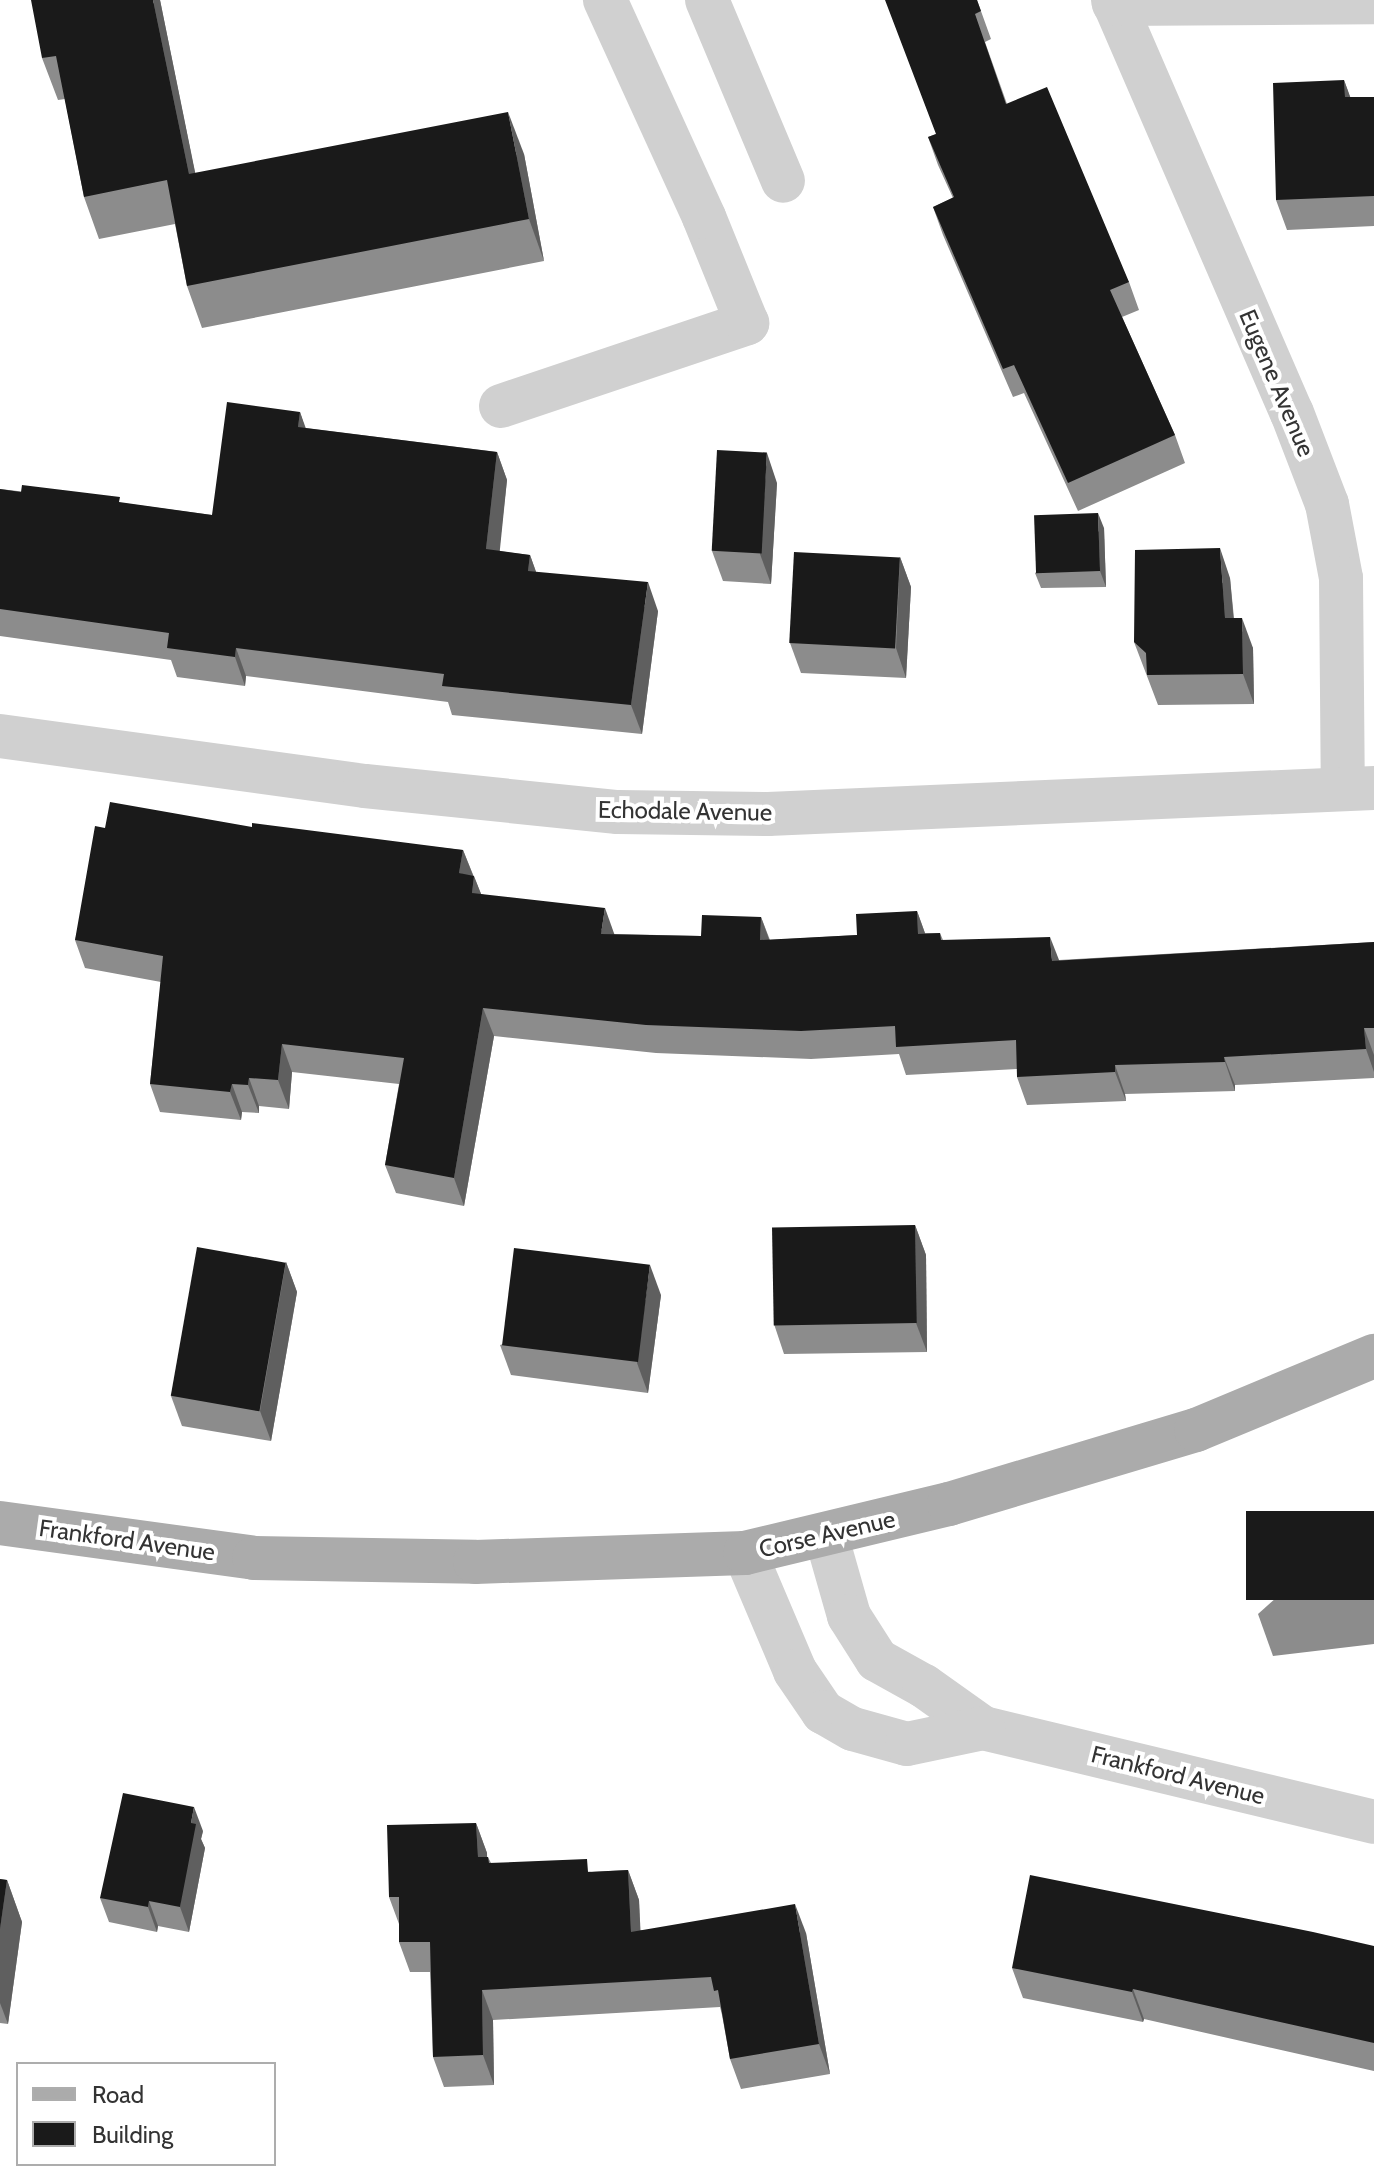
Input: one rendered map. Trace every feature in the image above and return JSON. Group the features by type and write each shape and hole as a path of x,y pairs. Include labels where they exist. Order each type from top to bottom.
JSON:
{"main road":[{"name":"Corse Avenue","path":"254,1558 475,1562 745,1553 949,1504 1196,1430 1374,1356"},
{"name":"Frankford Avenue","path":"0,1523 254,1558"}],"street":[{"path":"501,406 747,323 704,217 605,0"},
{"path":"707,0 783,181"},
{"path":"1114,2 1374,2"},
{"name":"Eugene Avenue","path":"1114,2 1292,413 1327,504 1341,578 1358,788"},
{"name":"Echodale Avenue","path":"0,736 365,786 618,812 768,814 1358,788"},
{"name":"Frankford Avenue","path":"826,1535 849,1616 877,1660 924,1686 983,1728 1374,1822"},
{"name":"Frankford Avenue","path":"745,1553 795,1671 823,1712 853,1729 907,1744 983,1728"}],"building":[{"path":"31,0 153,0 189,174 508,112 529,219 187,286 167,180 84,197 56,56 42,58"},
{"path":"885,0 977,0 981,11 975,14 1006,104 1047,87 1129,282 1110,290 1175,435 1068,483 1014,365 1003,369 933,207 954,197 928,137 936,134"},
{"path":"1344,80 1345,97 1374,97 1374,196 1276,200 1273,83"},
{"path":"227,402 300,412 298,427 497,452 486,549 530,555 528,571 648,582 631,705 442,686 444,674 236,648 235,657 167,648 169,633 0,609 0,489 21,492 22,485 120,497 119,502 212,515"},
{"path":"717,450 767,453 762,553 712,551"},
{"path":"1098,513 1100,571 1036,573 1034,515"},
{"path":"1220,548 1225,618 1242,618 1243,674 1147,675 1146,653 1134,642 1135,550"},
{"path":"794,552 900,558 895,648 789,643"},
{"path":"110,802 252,827 252,823 463,850 459,873 474,876 472,893 605,908 601,934 701,936 702,915 761,917 760,940 857,935 856,914 917,911 918,934 940,933 941,940 1050,937 1052,961 1374,942 1374,1028 1364,1028 1366,1049 1224,1057 1225,1062 1115,1065 1115,1072 1017,1077 1016,1040 896,1047 895,1026 801,1031 646,1025 483,1008 454,1178 385,1165 404,1058 282,1044 278,1080 249,1078 248,1085 232,1084 230,1092 150,1084 163,956 75,940 95,826 105,828"},
{"path":"915,1225 917,1323 774,1325 772,1227"},
{"path":"197,1247 286,1263 259,1411 171,1396"},
{"path":"514,1248 650,1265 638,1362 502,1345"},
{"path":"1246,1511 1374,1511 1374,1600 1246,1600"},
{"path":"123,1793 194,1807 191,1823 196,1824 180,1907 149,1901 148,1907 100,1898"},
{"path":"476,1823 478,1857 488,1857 489,1863 587,1859 588,1872 628,1870 631,1932 795,1904 819,2044 730,2059 718,1990 714,1991 711,1977 482,1990 483,2055 433,2057 430,1942 399,1942 399,1897 389,1897 387,1825"},
{"path":"1030,1875 1374,1946 1374,2043 1133,1989 1132,1992 1012,1968"},
{"path":"0,1879 7,1880 0,1929"}]}
